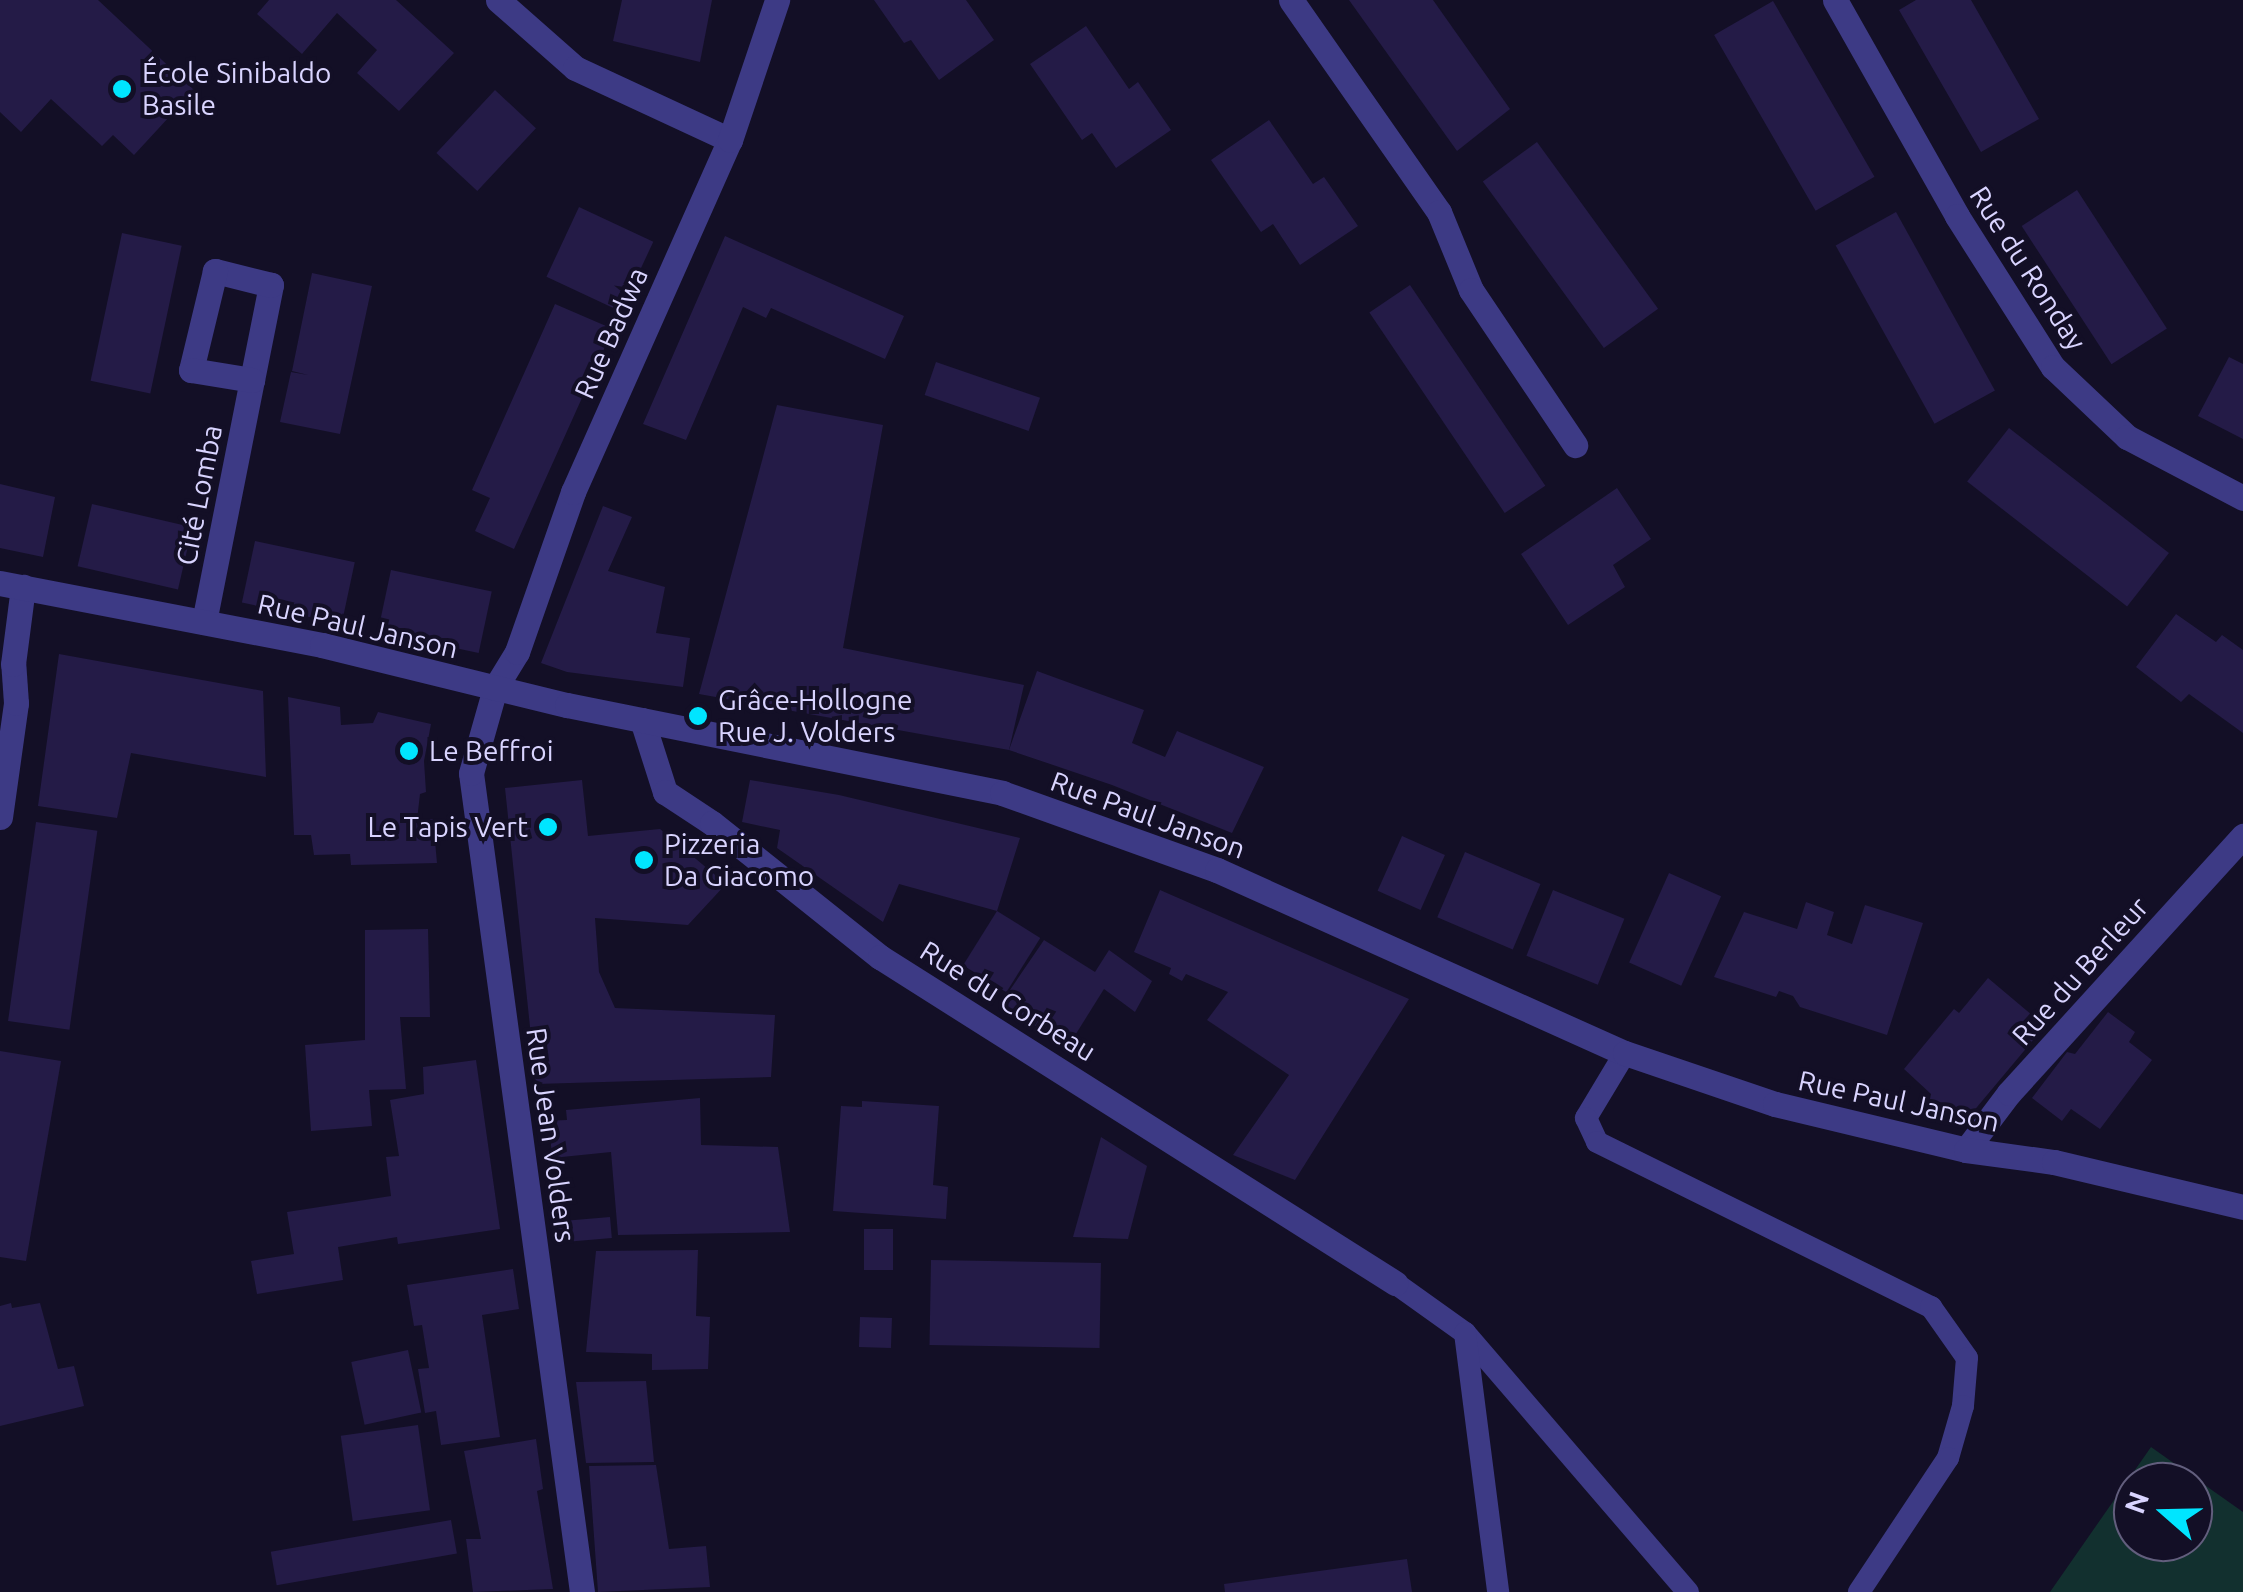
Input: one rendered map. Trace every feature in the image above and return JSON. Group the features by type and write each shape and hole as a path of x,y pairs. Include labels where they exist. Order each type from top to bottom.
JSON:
{"street":[{"path":"498,0 575,68 730,140"},
{"name":"Rue Badwa","path":"495,688 517,652 574,492 730,140 777,0"},
{"path":"1291,0 1439,212 1471,290 1575,445"},
{"name":"Rue du Ronday","path":"1835,0 1957,216 2052,366 2127,437 2243,498"},
{"name":"Cité Lomba","path":"204,622 271,285 215,271 191,370 252,380"},
{"path":"0,817 16,703 11,585"},
{"name":"Rue Paul Janson","path":"11,585 204,622 642,720 1002,792 1217,870 1625,1052 1774,1104 1966,1150 2054,1162 2243,1207"},
{"name":"Rue Jean Volders","path":"495,688 471,772 582,1592"},
{"name":"Rue du Corbeau","path":"642,720 664,792 880,957 1395,1283"},
{"name":"Rue du Berleur","path":"1966,1150 2010,1092 2243,836"}],"lane":[{"path":"1625,1052 1586,1118 1597,1142 1930,1307 1966,1358 1962,1406 1948,1458 1859,1592"},
{"path":"1395,1283 1464,1333 1688,1592"},
{"path":"1464,1333 1498,1592"}],"green space":[{"path":"2151,1447 2172,1462 2141,1462"},
{"path":"2213,1491 2243,1512 2243,1592 2050,1592 2113,1502 2113,1562 2213,1562"}],"building":[{"path":"0,0 98,0 194,90 134,155 113,135 102,146 51,99 21,132 0,112"},
{"path":"269,0 396,0 454,53 399,111 357,73 377,50 337,13 302,54 257,14"},
{"path":"622,0 712,0 700,62 613,41"},
{"path":"874,0 966,0 994,40 939,80 911,40 904,43"},
{"path":"1349,0 1433,0 1510,109 1457,151"},
{"path":"1916,0 1971,0 2039,119 1981,152 1899,10"},
{"path":"1773,1 1874,177 1816,211 1714,35"},
{"path":"1086,26 1129,89 1138,82 1171,130 1116,168 1092,133 1082,140 1030,64"},
{"path":"495,90 536,128 477,191 436,153"},
{"path":"1269,120 1313,184 1324,177 1358,226 1300,265 1273,224 1261,232 1211,160"},
{"path":"1537,142 1658,309 1604,348 1483,181"},
{"path":"2077,190 2167,328 2112,364 2022,226"},
{"path":"579,207 653,242 621,311 546,277"},
{"path":"1896,212 1995,390 1935,424 1836,245"},
{"path":"122,233 182,246 150,393 91,381"},
{"path":"725,236 904,316 885,359 771,308 766,318 743,307 686,440 643,424"},
{"path":"312,273 372,286 340,434 280,422 291,372 308,375 292,371"},
{"path":"1410,285 1545,486 1505,513 1369,312"},
{"path":"555,304 613,329 514,549 475,531 490,498 472,490"},
{"path":"2229,357 2243,364 2243,439 2198,416"},
{"path":"936,362 1040,398 1029,431 925,395"},
{"path":"777,405 883,425 843,648 1024,685 1009,750 699,694"},
{"path":"2009,428 2169,553 2127,607 1967,482"},
{"path":"0,484 55,497 43,557 0,548"},
{"path":"1617,488 1651,539 1613,565 1625,587 1568,625 1521,554"},
{"path":"92,504 192,527 178,590 78,566"},
{"path":"603,506 632,517 608,571 665,587 656,633 690,638 683,687 567,672 541,663"},
{"path":"255,541 355,562 342,624 242,603"},
{"path":"391,570 492,591 479,653 378,632"},
{"path":"2176,614 2216,642 2222,635 2243,650 2243,733 2189,694 2181,702 2136,667"},
{"path":"59,654 263,691 266,777 131,753 117,818 38,806"},
{"path":"1037,671 1144,710 1132,743 1165,757 1177,731 1264,767 1232,833 1112,785 1009,750"},
{"path":"288,697 340,707 341,725 373,723 378,712 431,724 424,761 426,792 420,794 417,820 433,819 437,863 351,865 350,854 314,855 311,835 294,835"},
{"path":"582,780 588,836 660,829 726,884 688,925 595,918 599,972 615,1008 775,1015 771,1077 536,1084 505,788"},
{"path":"750,780 839,795 1020,838 997,911 899,884 883,922 777,848 780,830 742,822"},
{"path":"36,822 97,831 69,1030 8,1021"},
{"path":"1402,836 1445,855 1421,910 1378,891"},
{"path":"1465,852 1540,884 1513,949 1437,917"},
{"path":"1669,873 1721,896 1681,986 1629,963"},
{"path":"1160,890 1409,999 1295,1180 1233,1155 1289,1075 1207,1020 1228,992 1186,974 1182,981 1169,974 1171,968 1134,952"},
{"path":"1553,890 1624,919 1598,985 1526,956"},
{"path":"1806,902 1834,912 1827,935 1852,944 1865,905 1923,923 1887,1035 1800,1007 1793,996 1779,991 1776,997 1714,977 1744,912 1797,929"},
{"path":"997,911 1040,938 1006,992 963,965"},
{"path":"428,929 430,1017 400,1017 406,1089 369,1090 372,1126 311,1131 305,1045 365,1040 365,930"},
{"path":"1044,940 1095,972 1109,950 1152,981 1135,1012 1104,989 1069,1045 999,1006"},
{"path":"1988,978 2045,1026 1972,1113 1930,1099 1931,1094 1904,1069 1954,1009 1959,1013"},
{"path":"2108,1012 2135,1032 2129,1042 2152,1060 2100,1129 2071,1109 2062,1121 2032,1098 2067,1052 2075,1054"},
{"path":"0,1051 61,1061 26,1261 0,1257"},
{"path":"476,1060 500,1229 398,1244 397,1237 338,1247 343,1280 257,1294 251,1261 294,1254 287,1212 391,1196 386,1157 399,1156 390,1100 424,1094 423,1067"},
{"path":"700,1098 701,1145 778,1147 790,1232 618,1235 611,1152 552,1158 550,1132 544,1133 543,1121 567,1120 566,1110"},
{"path":"862,1101 939,1106 933,1185 948,1187 946,1219 833,1211 841,1106 862,1107"},
{"path":"1101,1137 1147,1166 1128,1239 1073,1237"},
{"path":"610,1217 612,1238 559,1243 557,1222"},
{"path":"864,1229 893,1229 893,1270 864,1270"},
{"path":"698,1250 696,1316 710,1317 708,1369 652,1370 652,1354 586,1352 596,1251"},
{"path":"931,1260 1101,1263 1099,1348 930,1345"},
{"path":"513,1269 519,1309 482,1315 500,1437 441,1445 436,1411 425,1413 418,1369 429,1368 422,1325 414,1326 407,1285"},
{"path":"11,1303 12,1308 40,1303 58,1369 74,1366 84,1406 0,1426 0,1306"},
{"path":"860,1317 892,1318 891,1348 859,1347"},
{"path":"408,1350 421,1413 365,1425 351,1362"},
{"path":"646,1381 654,1462 586,1463 576,1382"},
{"path":"418,1425 430,1510 353,1521 341,1436"},
{"path":"536,1439 543,1489 537,1491 553,1589 473,1592 466,1539 481,1539 464,1451"},
{"path":"656,1465 669,1549 706,1546 710,1587 598,1592 589,1466"},
{"path":"451,1520 457,1553 277,1585 271,1552"},
{"path":"1407,1559 1412,1592 1225,1592 1224,1584"}],"place":[{"name":"École Sinibaldo Basile","path":"122,89"},
{"name":"Grâce-Hollogne Rue J. Volders","path":"698,716"},
{"name":"Le Beffroi","path":"409,751"},
{"name":"Le Tapis Vert","path":"548,827"},
{"name":"Pizzeria Da Giacomo","path":"644,860"}]}
